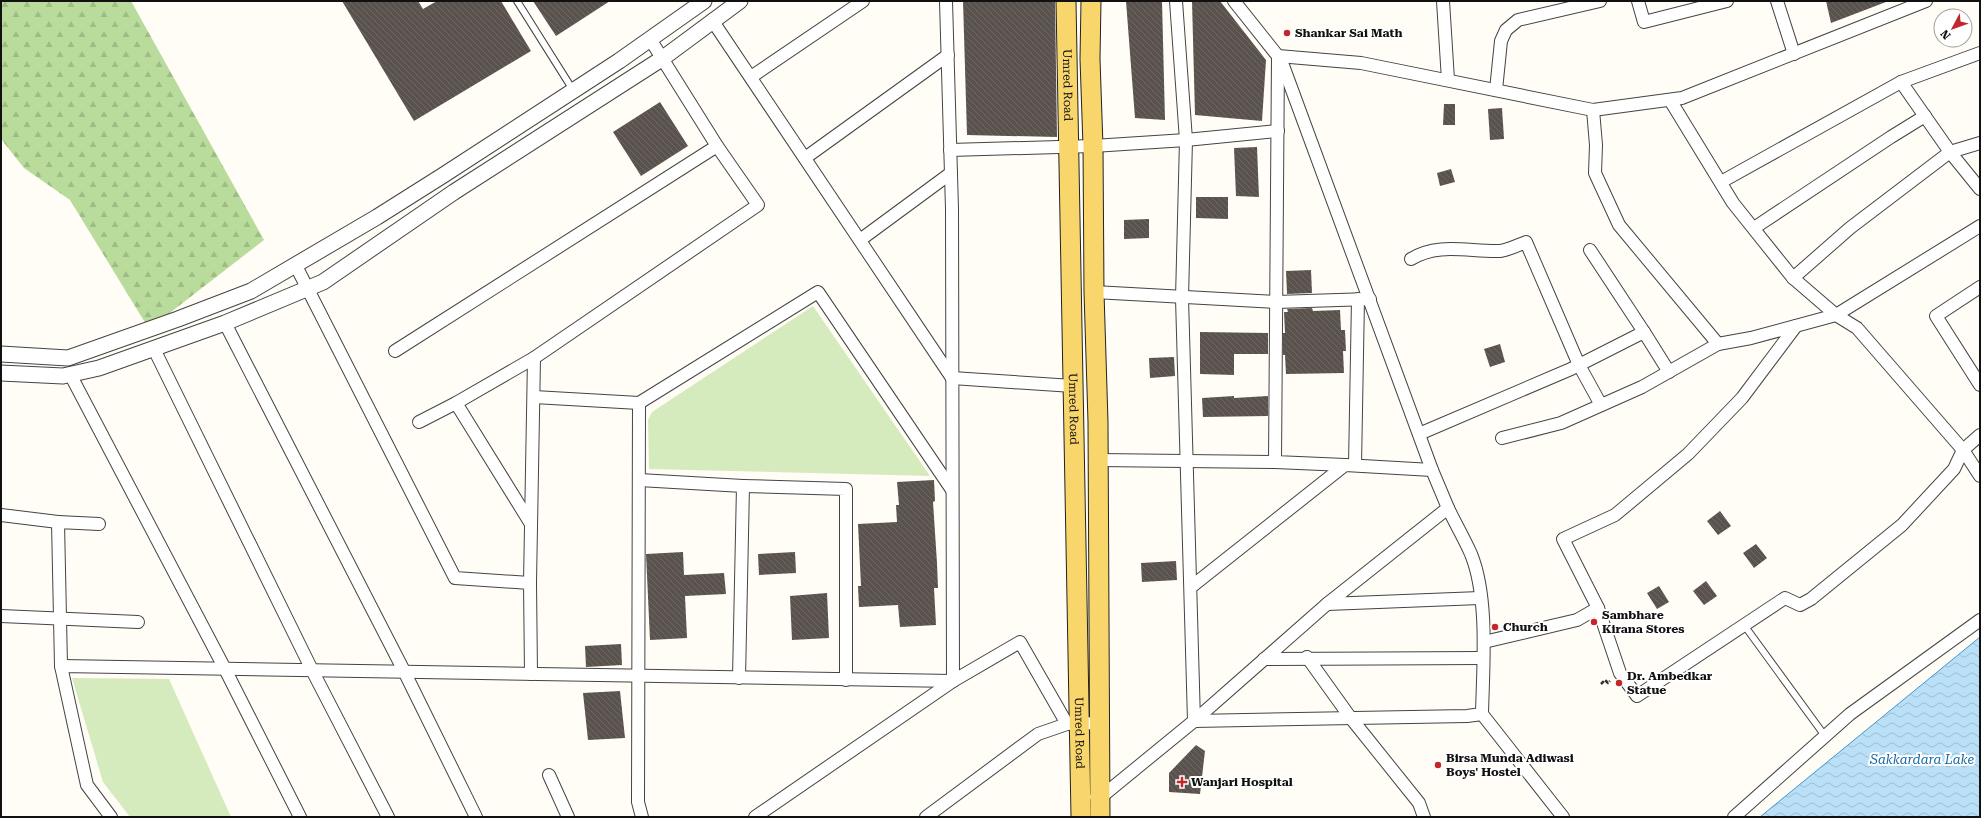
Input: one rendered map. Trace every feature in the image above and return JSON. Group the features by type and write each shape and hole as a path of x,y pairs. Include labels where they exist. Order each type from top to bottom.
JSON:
{"main road":[{"name":"Umred Road","path":"1066,1 1073,386 1074,724 1081,797 1081,817"},
{"path":"1091,1 1090,59 1093,146 1094,292 1098,460 1100,817"}],"street":[{"path":"1,354 68,358 251,291 377,217 573,90 704,1"},
{"path":"1,373 63,376 99,368 225,323 323,282 454,192 663,58 712,20 740,1"},
{"path":"751,76 863,1"},
{"path":"946,1 951,173 953,681"},
{"path":"1176,1 1186,140 1182,298 1194,721"},
{"path":"1234,1 1281,60 1364,299 1419,434 1432,470 1448,508 1471,554 1480,598 1484,642 1482,714 1563,817"},
{"path":"1443,1 1448,80"},
{"path":"1496,90 1501,41 1506,30 1518,20 1600,1"},
{"path":"1638,1 1644,22 1727,1"},
{"path":"1777,1 1794,54"},
{"path":"1278,56 1361,63 1593,110 1682,98 1926,1"},
{"path":"712,20 751,76 952,378"},
{"path":"419,422 456,403 534,358 758,205 717,146 650,39"},
{"path":"1721,182 1901,82 1980,54"},
{"path":"805,158 948,55"},
{"path":"1275,462 1278,56"},
{"path":"1901,82 1950,152 1980,189"},
{"path":"1670,100 1734,203 1793,278 1836,314 1857,328 1963,450 1980,476"},
{"path":"1593,110 1596,145 1595,173 1619,225 1718,344"},
{"path":"1754,228 1884,141 1926,116"},
{"path":"950,150 1069,148 1186,140 1278,131"},
{"path":"1793,278 1850,228 1950,152 1980,143"},
{"path":"395,351 717,146"},
{"path":"860,240 951,173"},
{"path":"1502,438 1561,423 1642,387 1718,344 1751,338 1836,314 1980,226"},
{"path":"1411,259 1436,249 1501,251 1526,242 1579,365 1601,405"},
{"path":"1590,250 1669,372"},
{"path":"295,264 455,578 530,583"},
{"path":"1980,287 1936,316 1980,385"},
{"path":"534,397 639,403 818,292 952,490"},
{"path":"1094,292 1276,302 1364,299"},
{"path":"1191,587 1350,465 1364,299"},
{"path":"225,323 404,671 476,817"},
{"path":"1796,326 1742,398 1688,454 1615,515 1563,539 1598,608 1620,673 1637,696 1785,598 1800,605 1811,599 1854,566 1902,525 1954,469 1963,450 1980,435"},
{"path":"1419,434 1579,365 1644,332"},
{"path":"154,349 312,670 388,817"},
{"path":"531,674 530,583 534,358"},
{"path":"70,374 225,668 300,817"},
{"path":"952,378 1073,386"},
{"path":"456,403 531,524"},
{"path":"639,403 638,802 642,817"},
{"path":"1098,460 1275,462 1432,470"},
{"path":"639,480 743,486 846,489 846,680"},
{"path":"739,678 743,486"},
{"path":"1081,797 1101,797 1194,721 1327,604 1448,508"},
{"path":"1,516 58,522 99,524"},
{"path":"58,522 61,666 87,785 111,817"},
{"path":"1327,604 1480,598"},
{"path":"1484,642 1578,620 1598,608"},
{"path":"1,616 138,622"},
{"path":"1734,817 1850,714 1980,620"},
{"path":"755,817 953,681 1020,642 1074,724"},
{"path":"1264,659 1307,657 1483,658"},
{"path":"1307,657 1350,717 1419,803 1424,817"},
{"path":"61,666 404,671 638,677 953,681"},
{"path":"1194,721 1467,716 1482,714"},
{"path":"926,817 1038,734 1074,724 1100,723"},
{"path":"549,775 568,817"}],"lane":[{"path":"517,1 573,90"},
{"path":"1744,625 1825,736"}],"green space":[{"path":"1,1 131,1 264,240 149,329 70,200 24,168 1,139"},
{"path":"813,306 930,476 649,469 648,420 652,412"},
{"path":"72,678 169,679 231,817 130,817 103,782"}],"water":[{"name":"Sakkardara Lake","path":"1980,637 1980,817 1760,817"}],"building":[{"path":"342,1 418,1 423,9 437,1 501,1 531,51 414,121"},
{"path":"533,1 610,1 556,36"},
{"path":"963,1 1055,1 1057,137 967,135"},
{"path":"1126,1 1162,1 1165,120 1135,118"},
{"path":"1192,1 1220,1 1266,60 1262,121 1195,115"},
{"path":"1826,1 1886,1 1886,2 1831,23"},
{"path":"660,102 688,146 641,176 613,132"},
{"path":"1444,104 1455,104 1455,125 1443,125"},
{"path":"1502,108 1504,139 1490,140 1488,109"},
{"path":"1257,147 1259,197 1236,196 1234,148"},
{"path":"1451,169 1455,182 1440,186 1437,173"},
{"path":"1196,197 1228,197 1228,219 1196,218"},
{"path":"1149,219 1149,238 1124,239 1124,220"},
{"path":"1311,270 1312,293 1287,294 1286,271"},
{"path":"1312,308 1313,311 1340,310 1341,330 1345,330 1346,351 1343,351 1344,373 1286,374 1285,355 1283,355 1283,333 1285,333 1284,312 1288,312 1287,309"},
{"path":"1200,332 1268,333 1268,354 1234,354 1234,375 1200,374"},
{"path":"1500,344 1505,362 1490,367 1484,349"},
{"path":"1174,357 1175,376 1150,378 1149,358"},
{"path":"1234,396 1234,398 1268,396 1268,416 1203,417 1202,398"},
{"path":"934,480 935,501 933,502 938,588 934,588 936,625 900,627 898,605 859,607 858,586 861,586 858,524 897,522 896,505 899,505 897,482"},
{"path":"1720,511 1731,526 1718,535 1707,521"},
{"path":"1756,544 1767,558 1754,568 1743,553"},
{"path":"683,552 684,575 724,573 726,594 685,596 687,638 650,640 646,554"},
{"path":"795,552 796,573 759,575 758,554"},
{"path":"1176,561 1177,580 1142,582 1141,563"},
{"path":"1706,581 1717,596 1704,605 1693,591"},
{"path":"1659,586 1669,602 1657,609 1647,593"},
{"path":"827,593 829,638 792,640 790,596"},
{"path":"621,644 622,665 586,667 585,646"},
{"path":"620,691 625,738 588,740 583,693"},
{"path":"1196,745 1205,751 1200,794 1169,792 1169,773"}],"place":[{"name":"Shankar Sai Math","path":"1287,33"},
{"name":"Sambhare Kirana Stores","path":"1594,622"},
{"name":"Church","path":"1495,627"},
{"name":"Dr. Ambedkar Statue","path":"1619,683"},
{"name":"Birsa Munda Adiwasi Boys' Hostel","path":"1438,765"},
{"name":"Wanjari Hospital","path":"1182,782"}]}
